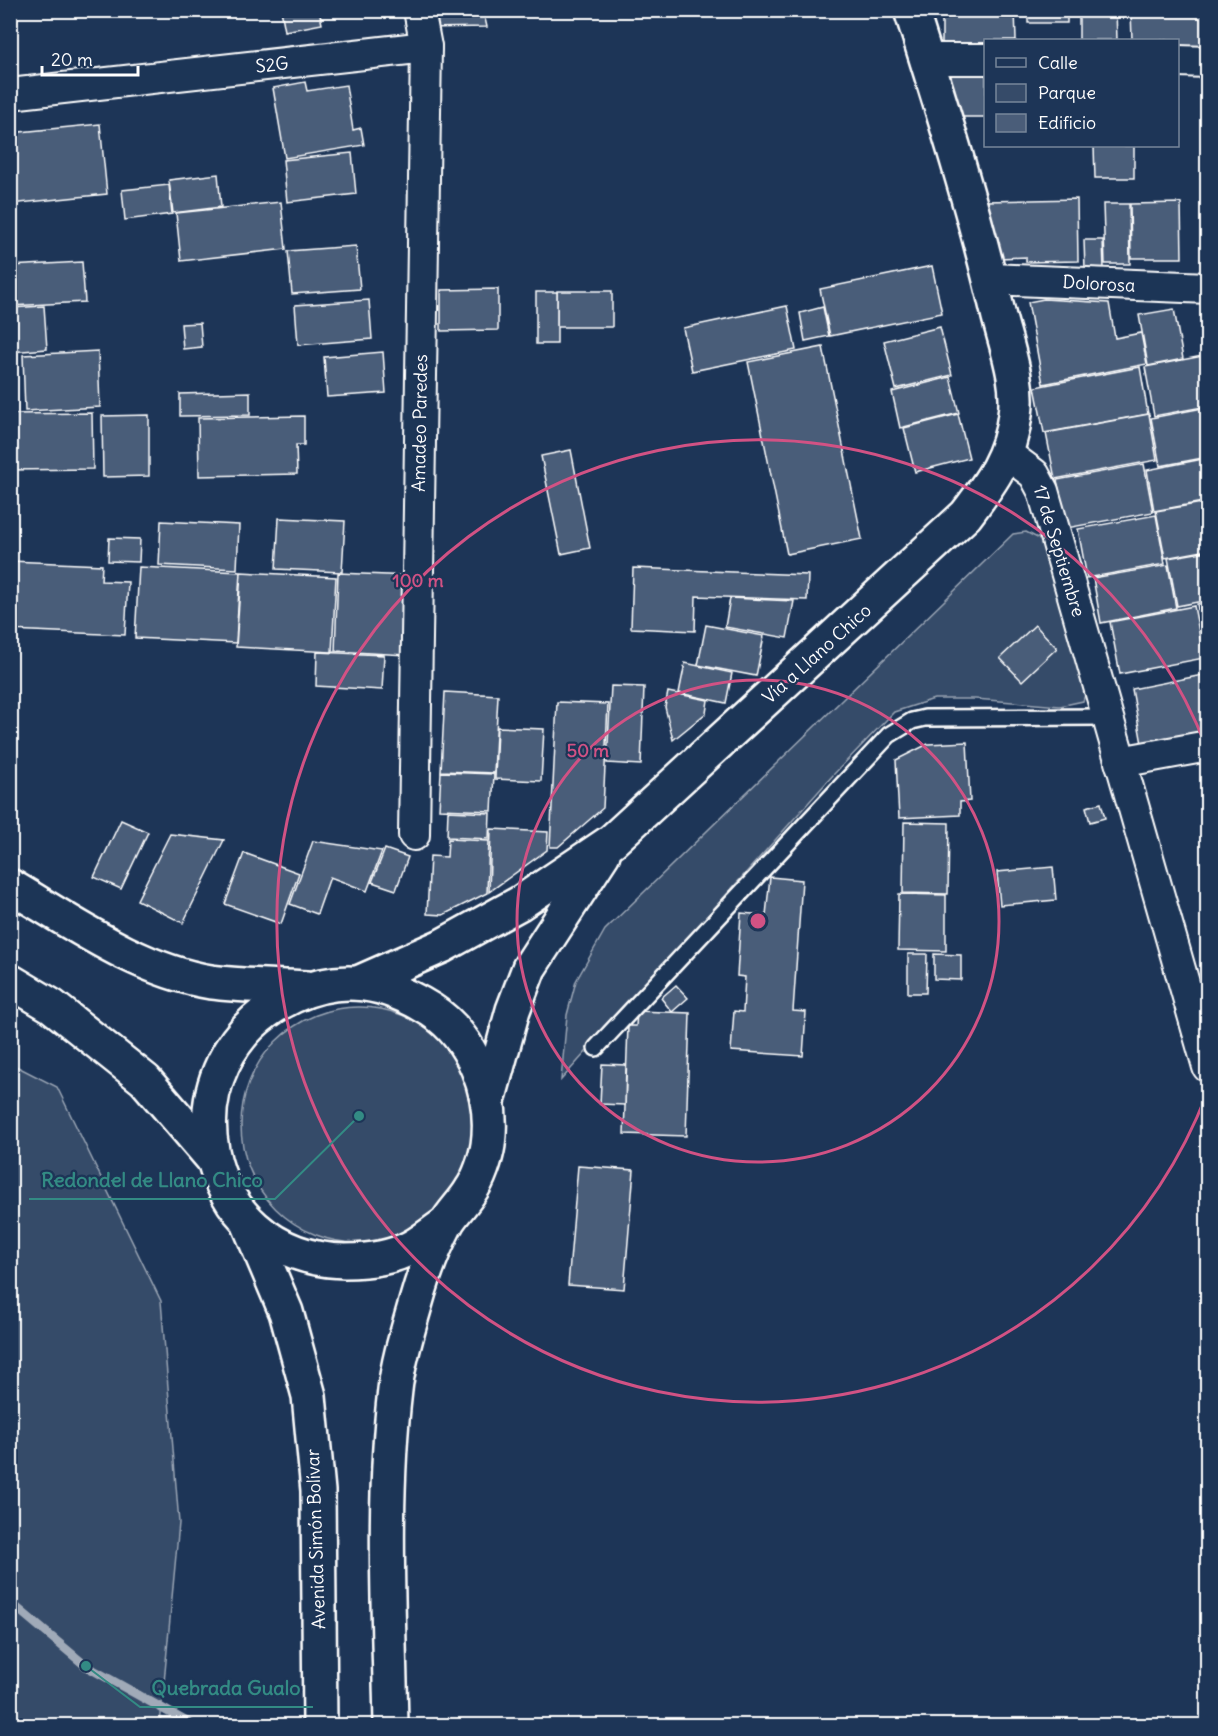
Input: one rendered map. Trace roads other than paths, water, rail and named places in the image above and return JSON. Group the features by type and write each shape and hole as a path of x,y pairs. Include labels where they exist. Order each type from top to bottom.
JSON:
{"main road":[{"path":"911,10 990,279 1015,384 1016,413 1007,454"},
{"name":"Vía a Llano Chico","path":"358,982 442,946 520,903 612,841 966,515 989,486 1007,454"},
{"name":"Vía a Llano Chico","path":"488,1101 513,1010 529,968 612,841"},
{"path":"10,886 108,944 164,970 211,982 309,988"},
{"path":"10,981 52,1006 145,1080 212,1158"},
{"path":"391,1725 387,1487 395,1386 417,1298 447,1223 474,1187 488,1145 488,1101 473,1056 444,1019 404,993 358,982 333,983 309,988 270,1007 238,1036 217,1074 208,1116 212,1158 226,1191 247,1220 283,1247 324,1260 369,1261 411,1248 447,1223"},
{"name":"Avenida Simón Bolívar","path":"247,1220 286,1312 309,1396 318,1491 320,1725"}],"street":[{"name":"Amadeo Paredes","path":"414,835 426,47 419,10"},
{"name":"S2G","path":"10,94 426,47"},
{"path":"926,59 984,59"},
{"path":"1179,62 1208,62"},
{"name":"Dolorosa","path":"990,279 1208,288"},
{"name":"17 de Septiembre","path":"1007,454 1034,474 1040,483 1208,1067"},
{"path":"1120,762 1208,746"}],"lane":[{"path":"596,1048 890,735 902,726 926,718 1108,717"}],"waterway":[{"path":"10,1602 86,1666 194,1726"}],"place":[{"name":"Redondel de Llano Chico","path":"359,1116"},
{"name":"Quebrada Gualo","path":"86,1666"}]}
